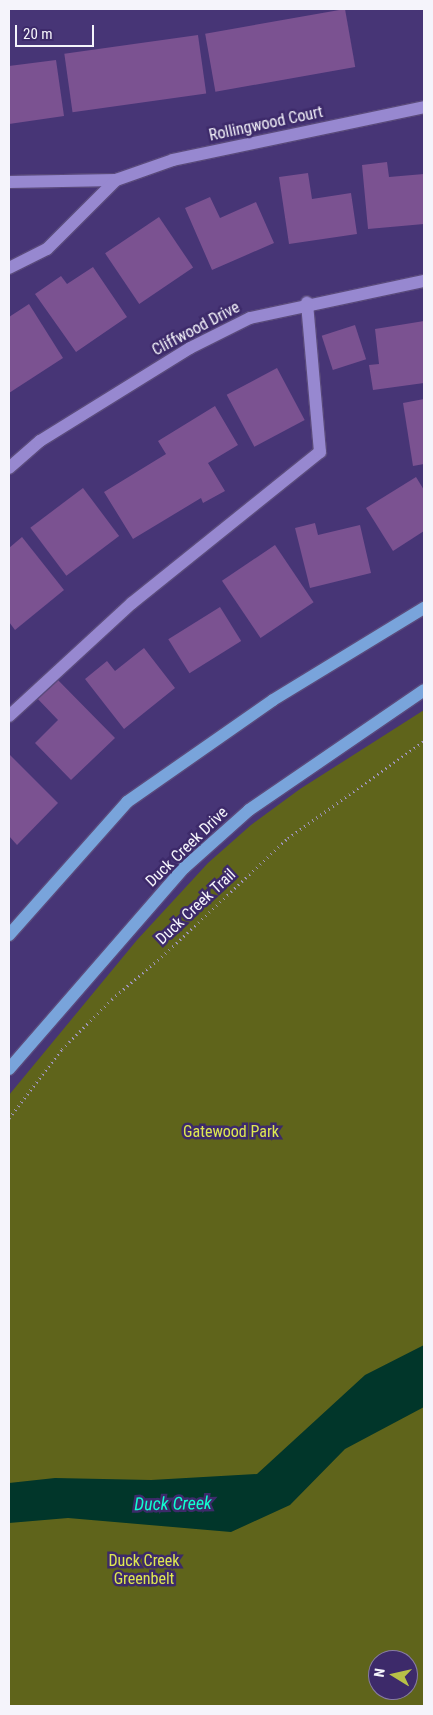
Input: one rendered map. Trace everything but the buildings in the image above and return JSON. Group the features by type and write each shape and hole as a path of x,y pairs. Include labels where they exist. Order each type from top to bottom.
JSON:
{"main road":[{"path":"9,935 127,802 273,700 424,608"},
{"name":"Duck Creek Drive","path":"9,1069 184,868 249,810 424,690"}],"street":[{"name":"Rollingwood Court","path":"9,182 116,180 173,160 424,107"},
{"name":"Rollingwood Court","path":"9,268 48,248 116,180"},
{"name":"Cliffwood Drive","path":"9,468 40,441 190,348 250,318 307,303 424,282"},
{"path":"9,716 132,603 320,452 307,303"}],"path":[{"name":"Duck Creek Trail","path":"9,1118 62,1049 112,999 169,950 288,838 424,741"}],"green space":[{"path":"424,710 424,1706 9,1706 9,1095 137,940 208,863 251,825 300,789"}],"water":[{"name":"Duck Creek","path":"424,1345 424,1407 345,1449 290,1505 231,1532 68,1518 9,1523 9,1483 55,1478 151,1480 257,1474 365,1375"}],"park label":[{"name":"Gatewood Park","path":"231,1132"},
{"name":"Duck Creek Greenbelt","path":"144,1570"}]}
